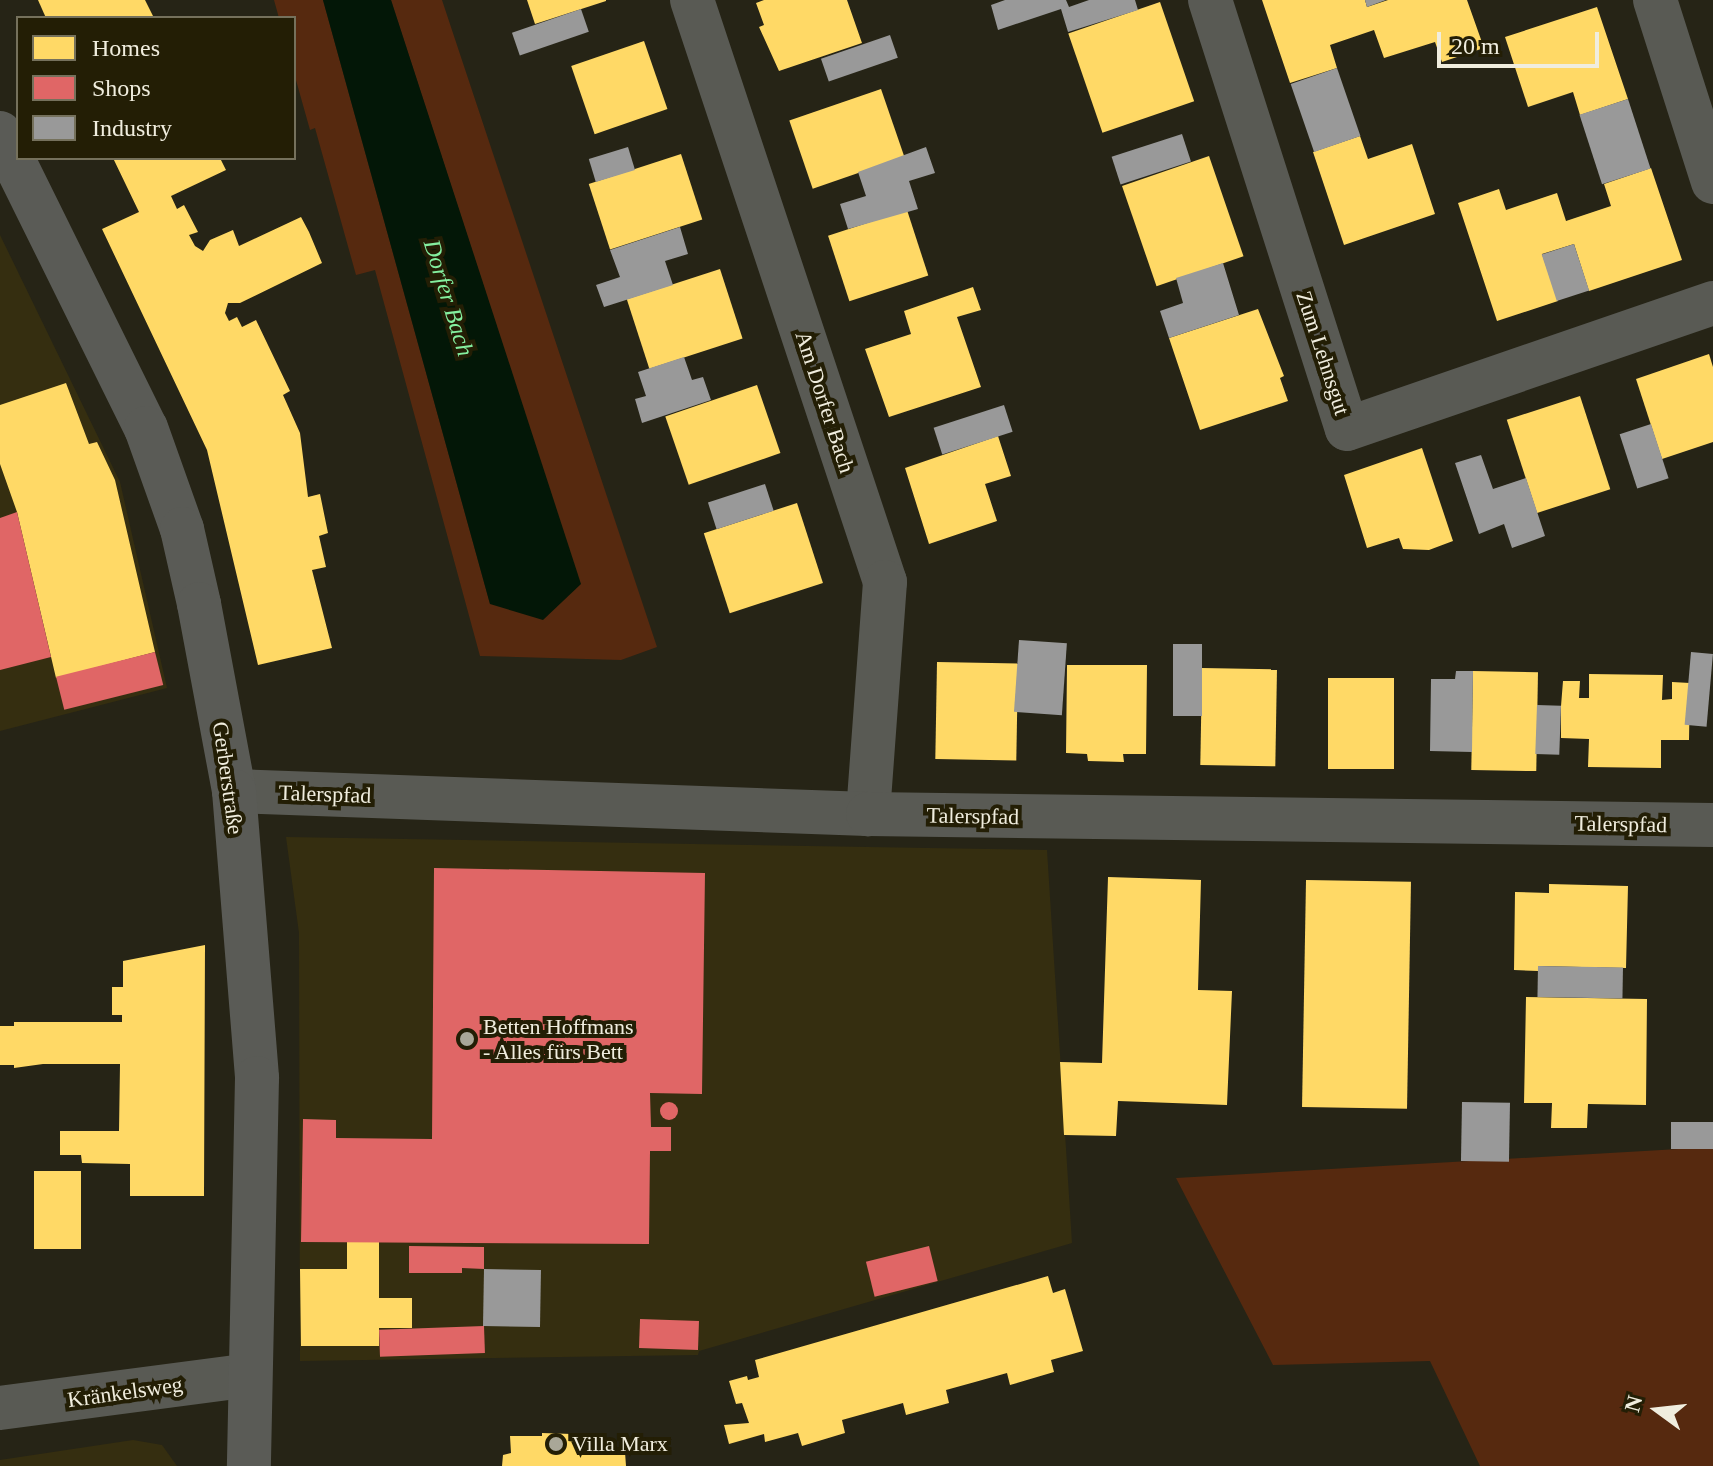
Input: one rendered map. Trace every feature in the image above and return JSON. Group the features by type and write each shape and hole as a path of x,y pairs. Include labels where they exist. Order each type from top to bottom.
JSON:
{"street":[{"name":"Am Dorfer Bach","path":"692,0 885,582 868,814"},
{"name":"Zum Lehnsgut","path":"1210,0 1347,429 1713,303"},
{"path":"1655,0 1713,182"},
{"name":"Gerberstraße","path":"0,133 151,442 182,529 234,791 257,1089 249,1466"},
{"name":"Talerspfad","path":"234,791 868,814 1713,825"},
{"name":"Kränkelsweg","path":"0,1408 249,1375"}],"shaded area":[{"path":"274,0 323,0 490,604 580,584 391,0 442,0 657,647 621,660 480,656 375,270 356,275 315,128 310,130 296,80 296,16 278,16"},
{"path":"0,235 120,482 167,688 0,731"},
{"path":"286,837 1047,850 1072,1243 699,1351 698,1355 300,1361 299,933"},
{"path":"1713,1147 1713,1466 1480,1466 1430,1361 1273,1365 1176,1178"},
{"path":"133,1440 162,1445 177,1466 0,1466 0,1460"}],"water":[{"name":"Dorfer Bach","path":"323,0 391,0 581,584 543,620 490,604"}],"building: Homes":[{"path":"38,0 145,0 153,16 45,16"},
{"path":"527,0 606,0 606,1 535,24"},
{"path":"764,0 847,0 862,43 779,71 759,27 764,25 756,3"},
{"path":"1262,0 1365,0 1367,7 1388,0 1467,0 1484,48 1442,62 1435,42 1384,58 1374,30 1330,45 1337,68 1290,83"},
{"path":"1160,2 1194,101 1102,133 1068,34"},
{"path":"1597,7 1628,99 1580,115 1573,92 1528,107 1505,37"},
{"path":"644,41 667,109 595,134 571,66"},
{"path":"881,89 904,157 813,189 789,121"},
{"path":"1360,136 1368,159 1412,144 1435,214 1344,245 1313,152"},
{"path":"681,154 702,220 610,250 589,184"},
{"path":"1209,156 1244,256 1157,286 1122,186"},
{"path":"114,160 221,160 226,170 171,196 177,209 184,205 198,232 189,235 195,246 203,251 210,240 233,230 239,246 301,217 309,232 322,263 240,303 228,303 225,313 229,321 237,317 242,327 256,320 290,391 283,395 300,433 308,497 320,494 328,533 319,536 326,567 312,570 332,648 258,665 207,450 102,229 139,212"},
{"path":"1651,168 1682,260 1589,291 1574,244 1542,254 1558,301 1497,321 1458,203 1499,189 1506,210 1557,193 1566,221 1611,206 1604,184"},
{"path":"907,210 928,276 849,301 828,236"},
{"path":"720,269 743,338 649,369 627,299"},
{"path":"973,287 981,310 957,317 981,387 889,417 865,349 911,334 904,311"},
{"path":"1258,309 1284,376 1280,378 1288,401 1200,430 1169,338"},
{"path":"1709,354 1713,367 1713,442 1662,459 1636,379"},
{"path":"66,383 89,444 97,442 115,480 155,652 56,678 17,512 0,464 0,405"},
{"path":"757,385 780,453 689,485 665,417"},
{"path":"1580,396 1610,489 1537,513 1507,420"},
{"path":"998,436 1011,476 985,484 997,521 929,544 905,468"},
{"path":"1422,448 1453,541 1429,550 1403,549 1399,538 1367,548 1344,475"},
{"path":"797,503 823,583 730,613 704,533"},
{"path":"937,662 1018,663 1016,760 935,759"},
{"path":"1067,665 1147,665 1146,754 1123,754 1124,762 1088,761 1087,754 1066,753"},
{"path":"1202,668 1277,669 1275,766 1200,765"},
{"path":"1473,671 1538,672 1536,771 1471,770"},
{"path":"1589,674 1663,675 1662,700 1672,699 1672,682 1690,683 1689,740 1661,740 1661,768 1588,767 1589,739 1561,738 1561,706 1563,681 1580,681 1579,698 1589,698"},
{"path":"1328,678 1394,678 1394,769 1328,769"},
{"path":"1108,877 1201,880 1198,990 1232,991 1227,1105 1118,1101 1116,1136 1064,1135 1060,1062 1102,1063"},
{"path":"1306,880 1411,882 1407,1109 1302,1107"},
{"path":"1549,884 1628,886 1626,968 1538,966 1538,971 1514,970 1515,892 1549,893"},
{"path":"205,945 204,1196 130,1196 130,1164 82,1163 81,1155 60,1155 60,1131 119,1131 120,1064 43,1064 14,1068 14,1065 0,1065 0,1026 14,1026 14,1022 122,1022 122,1015 112,1015 112,987 123,987 123,961"},
{"path":"1526,997 1647,999 1646,1105 1588,1104 1587,1128 1551,1128 1552,1103 1524,1103"},
{"path":"34,1171 81,1171 81,1249 34,1249"},
{"path":"347,1241 379,1241 379,1298 412,1298 412,1328 379,1328 379,1346 301,1346 300,1269 347,1269"},
{"path":"1048,1276 1053,1293 1065,1289 1083,1351 1051,1360 1054,1372 1010,1385 1007,1373 946,1390 949,1403 906,1415 903,1403 842,1420 845,1433 802,1446 798,1433 765,1442 764,1434 729,1444 724,1425 749,1423 742,1403 736,1404 729,1381 747,1376 748,1380 759,1377 755,1360"},
{"name":"Villa Marx","path":"542,1433 602,1435 602,1452 625,1452 626,1466 502,1466 503,1455 511,1453 510,1436 542,1436"}],"building: Shops":[{"path":"17,512 51,657 0,670 0,518"},
{"path":"155,652 163,685 64,710 56,677"},
{"path":"434,868 705,873 702,1094 650,1093 651,1127 671,1127 671,1151 650,1151 649,1244 301,1242 303,1119 336,1120 336,1138 432,1139"},
{"path":"669,1102 678,1111 669,1120 660,1111"},
{"path":"409,1246 484,1247 484,1269 462,1268 462,1273 409,1273"},
{"path":"929,1246 938,1281 875,1297 866,1262"},
{"path":"640,1319 699,1321 698,1350 639,1348"},
{"path":"484,1326 485,1353 380,1357 379,1330"}],"building: Industry":[{"path":"1005,0 1066,0 1069,7 1089,0 1135,0 1138,10 1068,32 1061,9 998,30 991,5"},
{"path":"1365,0 1386,0 1367,7"},
{"path":"581,9 589,32 520,55 512,33"},
{"path":"890,35 898,58 829,81 821,59"},
{"path":"1337,68 1360,136 1314,152 1291,84"},
{"path":"1628,99 1651,168 1602,184 1579,115"},
{"path":"1182,134 1191,162 1121,184 1112,157"},
{"path":"628,147 635,170 596,182 589,159"},
{"path":"926,147 935,173 909,181 918,209 848,229 840,204 866,196 858,172"},
{"path":"680,227 688,254 665,261 673,285 604,307 596,285 620,277 610,250"},
{"path":"1574,244 1589,291 1557,301 1542,255"},
{"path":"1223,263 1239,315 1169,338 1160,311 1183,303 1176,278"},
{"path":"684,357 692,380 703,377 711,400 642,423 635,399 646,396 638,372"},
{"path":"1004,405 1013,432 942,454 934,428"},
{"path":"1651,424 1669,478 1637,488 1620,434"},
{"path":"1481,455 1493,489 1526,478 1545,536 1512,548 1504,524 1479,534 1455,463"},
{"path":"765,484 774,511 717,529 708,503"},
{"path":"1019,640 1067,643 1062,715 1014,712"},
{"path":"1173,644 1202,644 1202,716 1173,716"},
{"path":"1691,652 1713,654 1707,727 1685,725"},
{"path":"1456,671 1473,671 1472,752 1430,751 1431,679 1455,679"},
{"path":"1537,705 1561,706 1559,755 1535,754"},
{"path":"1538,966 1623,967 1622,998 1537,997"},
{"path":"1462,1102 1510,1103 1509,1162 1461,1161"},
{"path":"1671,1122 1713,1122 1713,1149 1671,1149"},
{"path":"484,1269 541,1270 540,1327 483,1326"}],"place":[{"name":"Betten Hoffmans - Alles fürs Bett","path":"467,1039"},
{"name":"Villa Marx","path":"556,1444"}]}
